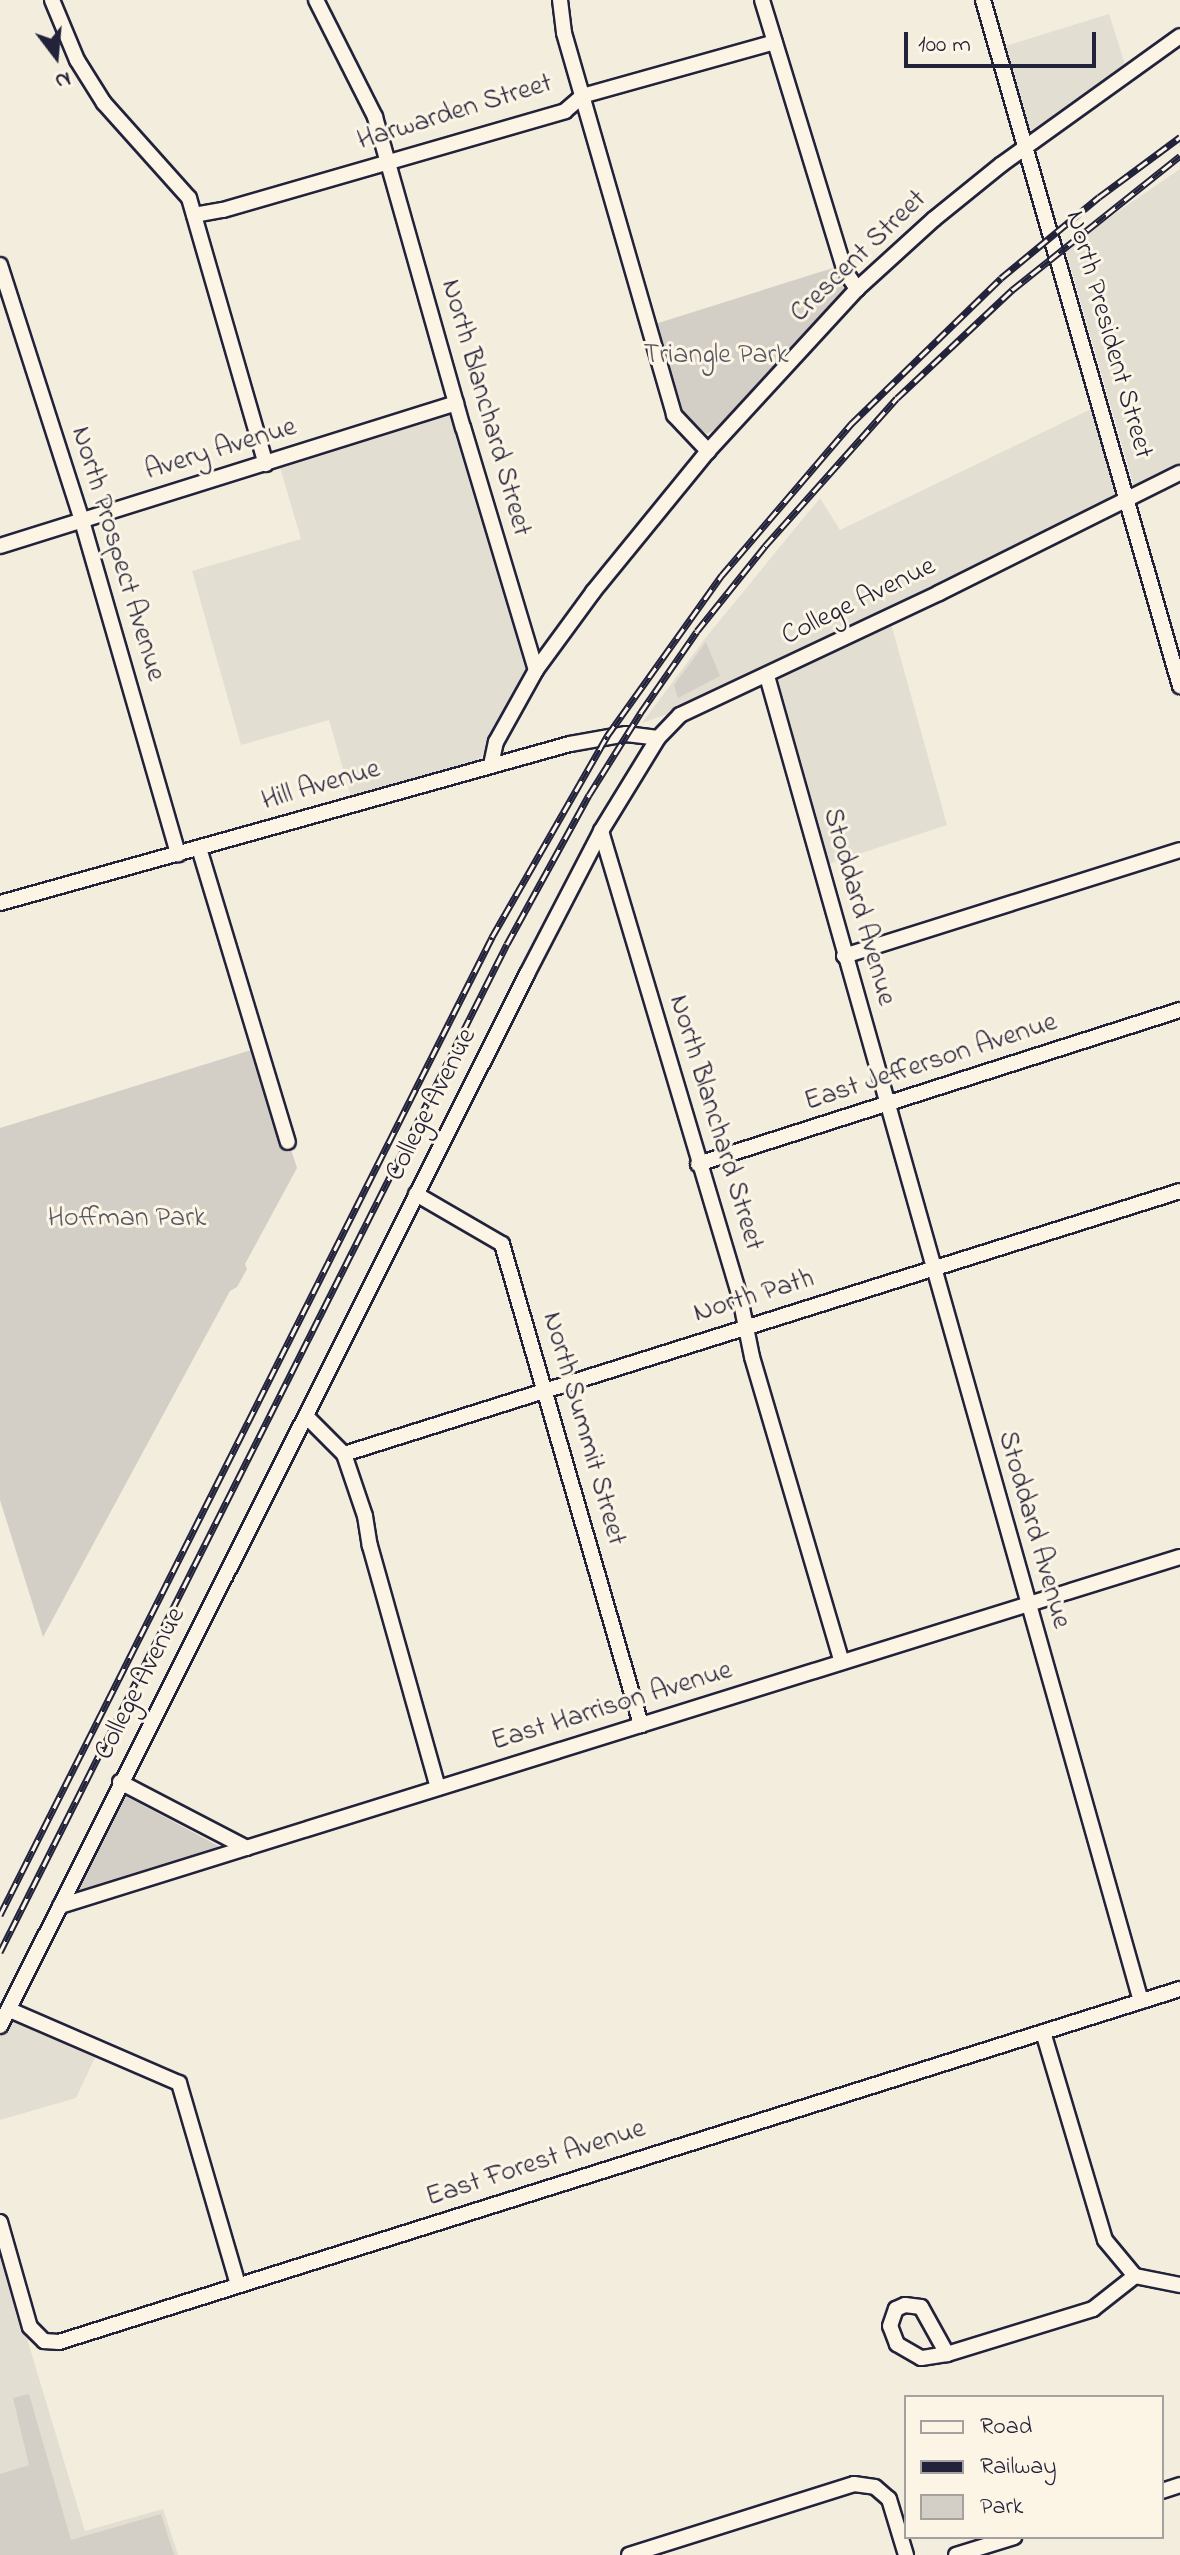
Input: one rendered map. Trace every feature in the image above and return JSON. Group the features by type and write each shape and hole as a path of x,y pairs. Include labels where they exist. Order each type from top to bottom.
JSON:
{"street":[{"path":"52,0 84,73 119,123 189,198 266,464"},
{"name":"North Blanchard Street","path":"316,0 375,117 536,670"},
{"path":"560,0 564,33 674,415 708,451"},
{"path":"762,0 845,271 857,289"},
{"name":"North President Street","path":"983,0 1180,686"},
{"name":"Crescent Street","path":"491,765 496,742 536,670 593,592 708,451 857,289 934,219 1026,146 1180,36"},
{"name":"Harwarden Street","path":"194,215 223,210 565,111 582,96 775,42"},
{"name":"North Prospect Avenue","path":"1,268 82,521 178,854"},
{"name":"Avery Avenue","path":"0,546 456,403"},
{"name":"College Avenue","path":"0,2026 120,1782 601,831 658,738 680,715 939,593 1180,473"},
{"name":"Stoddard Avenue","path":"767,676 1141,2001"},
{"name":"Hill Avenue","path":"0,903 491,765 598,738 645,734 658,738"},
{"name":"North Blanchard Street","path":"601,831 739,1293 842,1662"},
{"path":"199,848 288,1142"},
{"path":"844,956 1180,850"},
{"name":"East Jefferson Avenue","path":"698,1164 1180,1010"},
{"name":"North Path","path":"344,1454 1180,1191"},
{"name":"North Summit Street","path":"416,1194 502,1244 641,1725"},
{"path":"306,1416 344,1454 365,1516 370,1546 438,1788"},
{"name":"East Harrison Avenue","path":"60,1906 1180,1557"},
{"path":"120,1782 247,1848"},
{"path":"1180,1989 1043,2032 1100,2229 1110,2248 1135,2276 1180,2285"},
{"path":"10,2010 179,2083 238,2285"},
{"name":"East Forest Avenue","path":"0,2222 30,2327 44,2341 67,2340 1043,2032"},
{"path":"947,2354 1093,2309 1135,2276"},
{"path":"629,2555 854,2484 875,2487 889,2499 906,2555"},
{"path":"956,2555 1008,2539"}],"shaded area":[{"path":"1109,14 1125,64 1029,137 1002,47"},
{"path":"1180,169 1180,477 1137,497 1065,248"},
{"path":"1093,408 1119,496 685,708 642,723 707,636 820,498 840,530"},
{"path":"452,409 530,669 477,765 352,800 329,720 241,745 192,571 301,539 279,464"},
{"path":"890,620 947,825 825,865 773,679"},
{"path":"11,2013 98,2051 76,2098 0,2120 0,2031"},
{"path":"0,2249 85,2531 163,2509 178,2555 0,2555"}],"green space":[{"name":"Triangle Park","path":"836,267 844,289 842,295 718,427 707,434 688,421 680,408 655,324"},
{"path":"706,642 720,676 678,698 674,685"},
{"name":"Hoffman Park","path":"258,1048 297,1168 245,1264 247,1269 237,1287 230,1291 43,1637 0,1500 0,1128"},
{"path":"120,1793 226,1850 67,1900"},
{"path":"29,2394 71,2540 161,2514 174,2555 0,2555 0,2474 29,2465 13,2398"}],"railway":[{"path":"0,1915 492,937 607,736 722,575 851,424 1001,278 1099,197 1180,137"},
{"path":"0,1952 507,944 589,795 641,712 697,631 765,546 897,398 1012,290 1180,156"}]}
